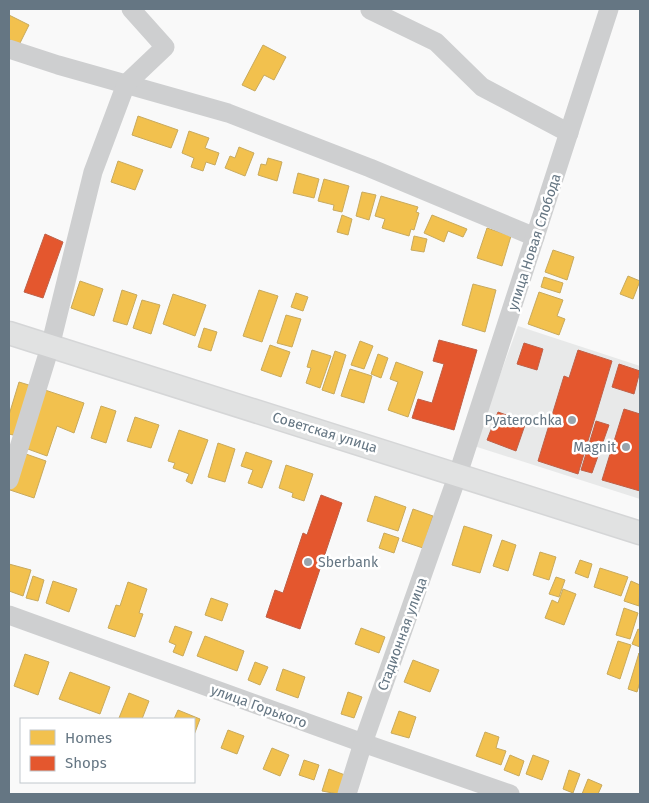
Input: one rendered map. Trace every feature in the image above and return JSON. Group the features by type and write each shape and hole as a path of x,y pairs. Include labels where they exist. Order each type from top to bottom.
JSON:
{"main road":[{"name":"Советская улица","path":"9,333 640,533"}],"street":[{"path":"9,480 50,347 93,172 126,84 165,47 131,9"},
{"name":"улица Новая Слобода","path":"458,474 609,9"},
{"path":"370,10 436,42 482,87 569,133"},
{"path":"9,49 58,65 228,113 370,168 535,236"},
{"name":"Стадионная улица","path":"347,794 458,474"},
{"name":"улица Горького","path":"9,615 363,744 510,794"}],"shaded area":[{"path":"518,326 640,366 640,499 474,446"}],"building: Homes":[{"path":"9,15 29,25 19,45 9,39"},
{"path":"263,45 286,57 274,80 264,75 255,91 242,85"},
{"path":"138,116 178,130 171,148 132,135"},
{"path":"189,131 209,138 205,148 219,153 215,165 206,162 203,171 191,167 194,158 182,153"},
{"path":"239,147 254,153 245,176 225,168 230,156 235,158"},
{"path":"268,158 282,162 277,181 258,175 261,164 266,165"},
{"path":"118,161 143,170 135,190 111,182"},
{"path":"298,173 319,179 314,198 293,193"},
{"path":"324,179 349,186 342,212 333,210 334,205 318,201"},
{"path":"362,192 376,195 369,220 356,216"},
{"path":"381,196 418,207 416,212 419,213 414,230 411,229 409,236 382,228 385,219 375,216"},
{"path":"342,215 352,219 348,235 337,232"},
{"path":"432,215 467,229 463,237 448,231 444,242 424,233"},
{"path":"487,228 511,236 502,266 477,258"},
{"path":"414,236 427,239 424,252 411,250"},
{"path":"553,250 574,257 567,280 545,272"},
{"path":"628,276 640,281 633,299 620,294"},
{"path":"544,277 563,283 560,293 541,287"},
{"path":"80,281 103,289 94,316 71,308"},
{"path":"473,284 496,290 485,332 462,325"},
{"path":"122,290 137,295 127,325 113,321"},
{"path":"259,290 278,296 262,342 243,336"},
{"path":"539,292 563,300 557,316 565,319 559,335 528,324"},
{"path":"296,293 308,297 303,311 291,307"},
{"path":"173,294 206,305 195,336 163,324"},
{"path":"142,300 160,305 151,334 133,328"},
{"path":"286,315 301,319 292,347 277,343"},
{"path":"204,328 217,332 211,351 198,347"},
{"path":"360,341 373,346 364,369 351,365"},
{"path":"270,345 290,352 281,377 261,370"},
{"path":"312,350 331,356 320,388 306,383 311,368 307,367"},
{"path":"335,351 346,355 334,394 322,390"},
{"path":"378,354 388,358 381,378 371,374"},
{"path":"396,362 423,372 408,417 388,410 398,382 390,379"},
{"path":"350,369 372,376 364,403 341,396"},
{"path":"19,382 32,386 17,436 9,434 9,415"},
{"path":"45,390 84,403 74,433 57,426 47,456 25,448"},
{"path":"101,406 116,411 106,443 91,438"},
{"path":"135,417 159,425 151,448 127,441"},
{"path":"179,430 208,440 192,484 186,481 189,474 173,468 175,463 168,461"},
{"path":"218,443 235,449 225,482 208,477"},
{"path":"246,452 272,461 262,488 248,483 253,470 241,466"},
{"path":"23,453 46,461 34,498 10,490"},
{"path":"286,465 313,474 304,501 292,497 293,493 279,488"},
{"path":"375,496 406,507 398,531 367,521"},
{"path":"413,509 433,516 423,548 402,541"},
{"path":"464,526 492,535 480,573 452,565"},
{"path":"384,533 399,538 394,553 379,548"},
{"path":"502,540 516,545 508,571 493,566"},
{"path":"540,552 556,557 549,580 533,575"},
{"path":"580,560 592,564 588,578 575,573"},
{"path":"9,564 31,570 23,596 9,591"},
{"path":"600,568 628,577 621,596 594,587"},
{"path":"33,576 44,580 38,601 26,598"},
{"path":"556,577 565,580 559,597 549,594"},
{"path":"53,581 77,589 69,612 46,603"},
{"path":"631,581 640,585 639,606 624,601"},
{"path":"128,582 147,589 139,613 143,614 135,637 108,628 116,605 120,606"},
{"path":"563,589 576,594 564,625 545,618 552,600 558,603"},
{"path":"211,598 228,604 222,621 205,615"},
{"path":"624,608 638,613 630,639 616,635"},
{"path":"175,626 192,632 183,656 173,652 176,645 169,642"},
{"path":"361,628 385,637 379,653 355,644"},
{"path":"638,629 640,630 640,647 632,644"},
{"path":"205,636 244,651 237,671 197,656"},
{"path":"618,641 631,645 620,679 607,674"},
{"path":"639,653 640,682 637,692 628,689"},
{"path":"25,654 49,662 38,695 14,686"},
{"path":"413,660 439,670 430,692 404,682"},
{"path":"255,662 268,667 260,685 248,680"},
{"path":"283,669 305,677 298,698 276,690"},
{"path":"70,672 110,687 100,714 59,699"},
{"path":"348,692 362,697 354,718 341,714"},
{"path":"129,693 149,701 142,718 119,718"},
{"path":"178,710 200,719 195,732 195,718 174,718"},
{"path":"399,711 416,717 409,738 391,733"},
{"path":"228,730 244,736 237,754 221,748"},
{"path":"485,732 499,737 496,748 506,751 501,765 476,756"},
{"path":"272,748 289,755 280,776 263,769"},
{"path":"510,755 524,761 519,776 504,770"},
{"path":"533,755 549,761 542,780 526,774"},
{"path":"304,760 319,765 314,780 299,775"},
{"path":"329,769 345,775 338,794 322,791"},
{"path":"569,770 580,774 573,793 563,789"},
{"path":"588,779 602,785 598,794 582,794"}],"building: Shops":[{"path":"45,234 63,242 43,298 24,292"},
{"path":"439,340 477,350 454,430 412,418 418,399 432,403 444,364 433,361"},
{"path":"524,343 543,349 537,370 517,364"},
{"name":"Pyaterochka","path":"578,350 612,361 578,474 538,461 564,376 569,378"},
{"path":"619,364 640,371 634,394 612,387"},
{"name":"Magnit","path":"624,409 640,414 640,491 602,480"},
{"path":"498,412 526,422 516,451 487,440"},
{"path":"596,421 609,425 592,473 581,470"},
{"name":"Sberbank","path":"321,495 342,503 300,629 266,617 275,590 283,593 303,533 307,535"}],"place":[{"name":"Pyaterochka","path":"572,420"},
{"name":"Magnit","path":"626,447"},
{"name":"Sberbank","path":"308,562"}]}
